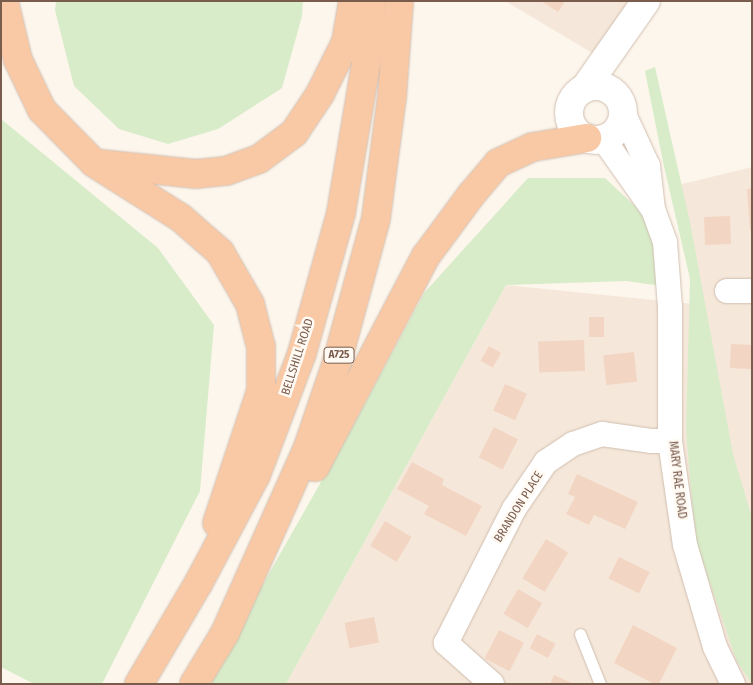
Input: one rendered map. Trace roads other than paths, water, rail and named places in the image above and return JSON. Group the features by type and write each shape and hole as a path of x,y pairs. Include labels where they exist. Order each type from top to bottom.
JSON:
{"highway":[{"path":"4,1 18,60 42,110 94,163 181,218 220,252 250,304 261,347 261,391 235,465 198,584"},
{"path":"94,163 196,174 226,171 259,159 294,133 320,94 346,42 353,1"},
{"name":"BELLSHILL ROAD","path":"139,684 198,584 256,475 302,353 341,214 368,51 371,1"},
{"name":"A725","path":"194,684 225,633 307,450 337,362 376,218 391,106 399,1"},
{"path":"225,633 377,353 426,256 498,163 533,147 595,139"}],"main road":[{"path":"620,40 623,108 619,128 595,139 579,134 570,118 572,101 585,88 646,1"},
{"path":"585,88 603,87 618,96 623,108"}],"street":[{"name":"MARY RAE ROAD","path":"623,108 648,166 653,210 665,242 670,307 670,441 685,544 715,647 733,684"},
{"name":"MARY RAE ROAD","path":"595,139 653,210"},
{"path":"727,291 752,291"},
{"name":"BRANDON PLACE","path":"492,684 446,643 514,509 546,462 573,444 602,434 651,441 670,441"}],"lane":[{"path":"580,634 600,684"}]}
